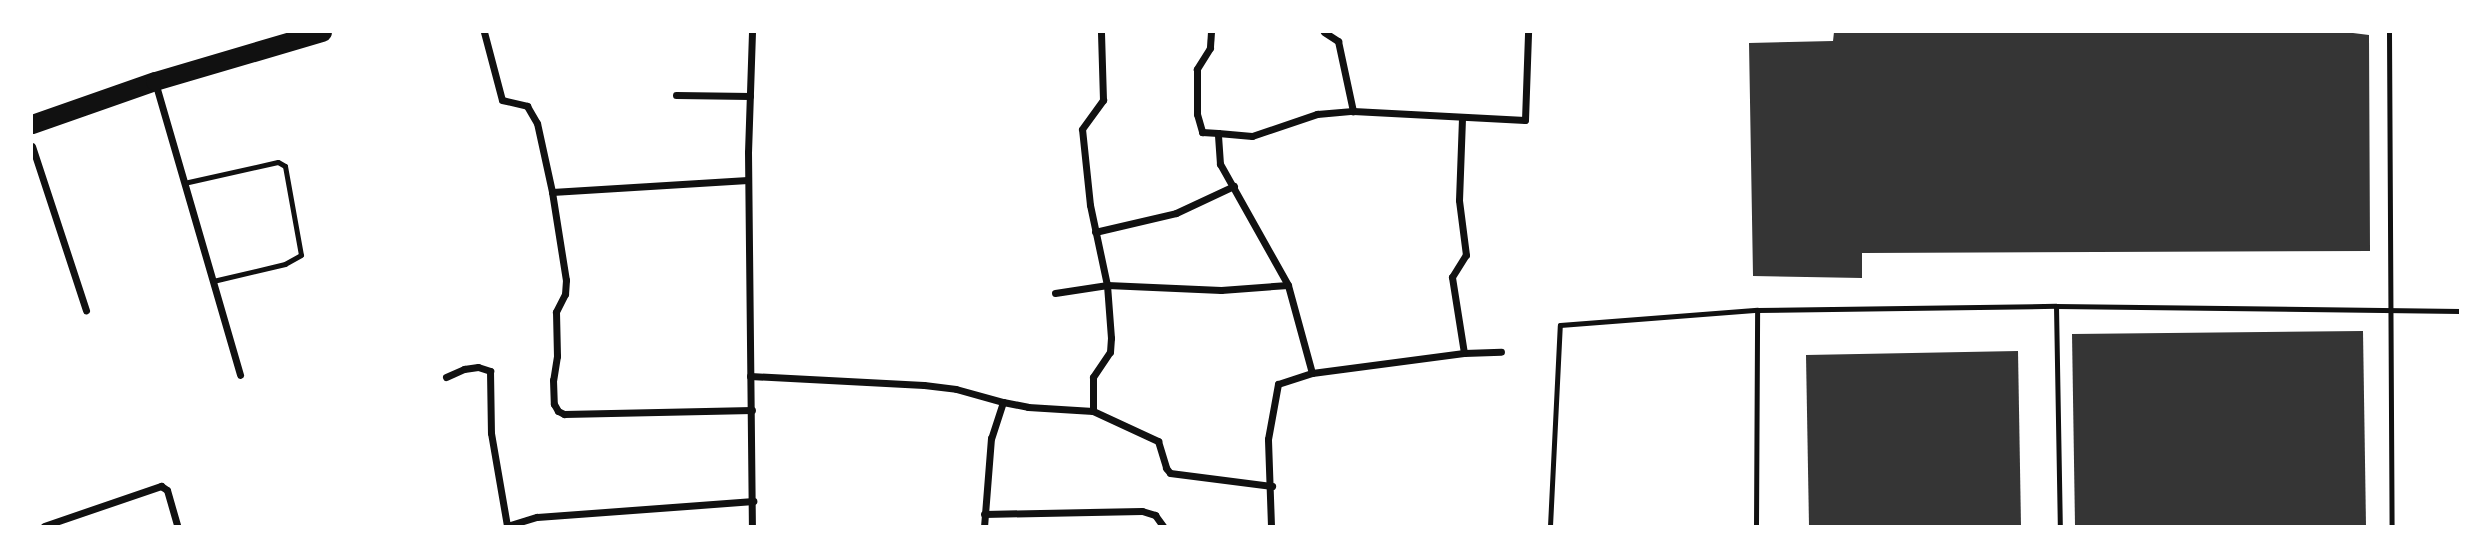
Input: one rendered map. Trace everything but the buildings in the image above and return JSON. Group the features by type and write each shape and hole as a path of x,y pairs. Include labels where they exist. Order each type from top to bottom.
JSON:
{"highway":[{"path":"32,124 155,81 322,32"}],"street":[{"path":"484,32 502,100 527,106 537,123 552,192 566,287 556,312 557,356 553,380 554,404 558,411 564,414 752,410"},
{"path":"752,32 748,180 752,527"},
{"path":"1093,411 1093,377 1110,352 1107,285 1095,232 1082,130 1103,100 1101,32"},
{"path":"1211,32 1210,48 1198,69 1197,114 1202,132 1252,136 1317,114 1353,111 1462,119 1525,120 1528,32"},
{"path":"1324,32 1338,41 1353,111"},
{"path":"155,81 240,375"},
{"path":"676,95 750,96"},
{"path":"1462,119 1459,200 1466,255 1452,277 1464,353"},
{"path":"1217,133 1220,164 1288,285 1312,373"},
{"path":"32,146 86,310"},
{"path":"552,192 748,180"},
{"path":"1095,232 1176,213 1234,186"},
{"path":"1055,293 1107,285 1221,290 1288,285"},
{"path":"1271,527 1272,486 1268,439 1278,384 1312,373 1464,353 1501,352"},
{"path":"446,377 464,369 478,367 490,371 491,433 508,526 537,517 753,501"},
{"path":"750,376 924,385 956,389 1028,407 1093,411 1158,441 1170,473 1272,486"},
{"path":"984,527 991,438 1003,402"},
{"path":"44,527 161,486 167,490 177,527"},
{"path":"984,514 1142,512 1155,516 1163,527"}],"lane":[{"path":"2389,32 2392,527"},
{"path":"184,183 278,162 285,166 301,255 285,264 213,281"},
{"path":"2056,306 2060,527"},
{"path":"1550,527 1560,325 1756,310 2056,306 2460,311"},
{"path":"1756,310 1756,527"}]}
